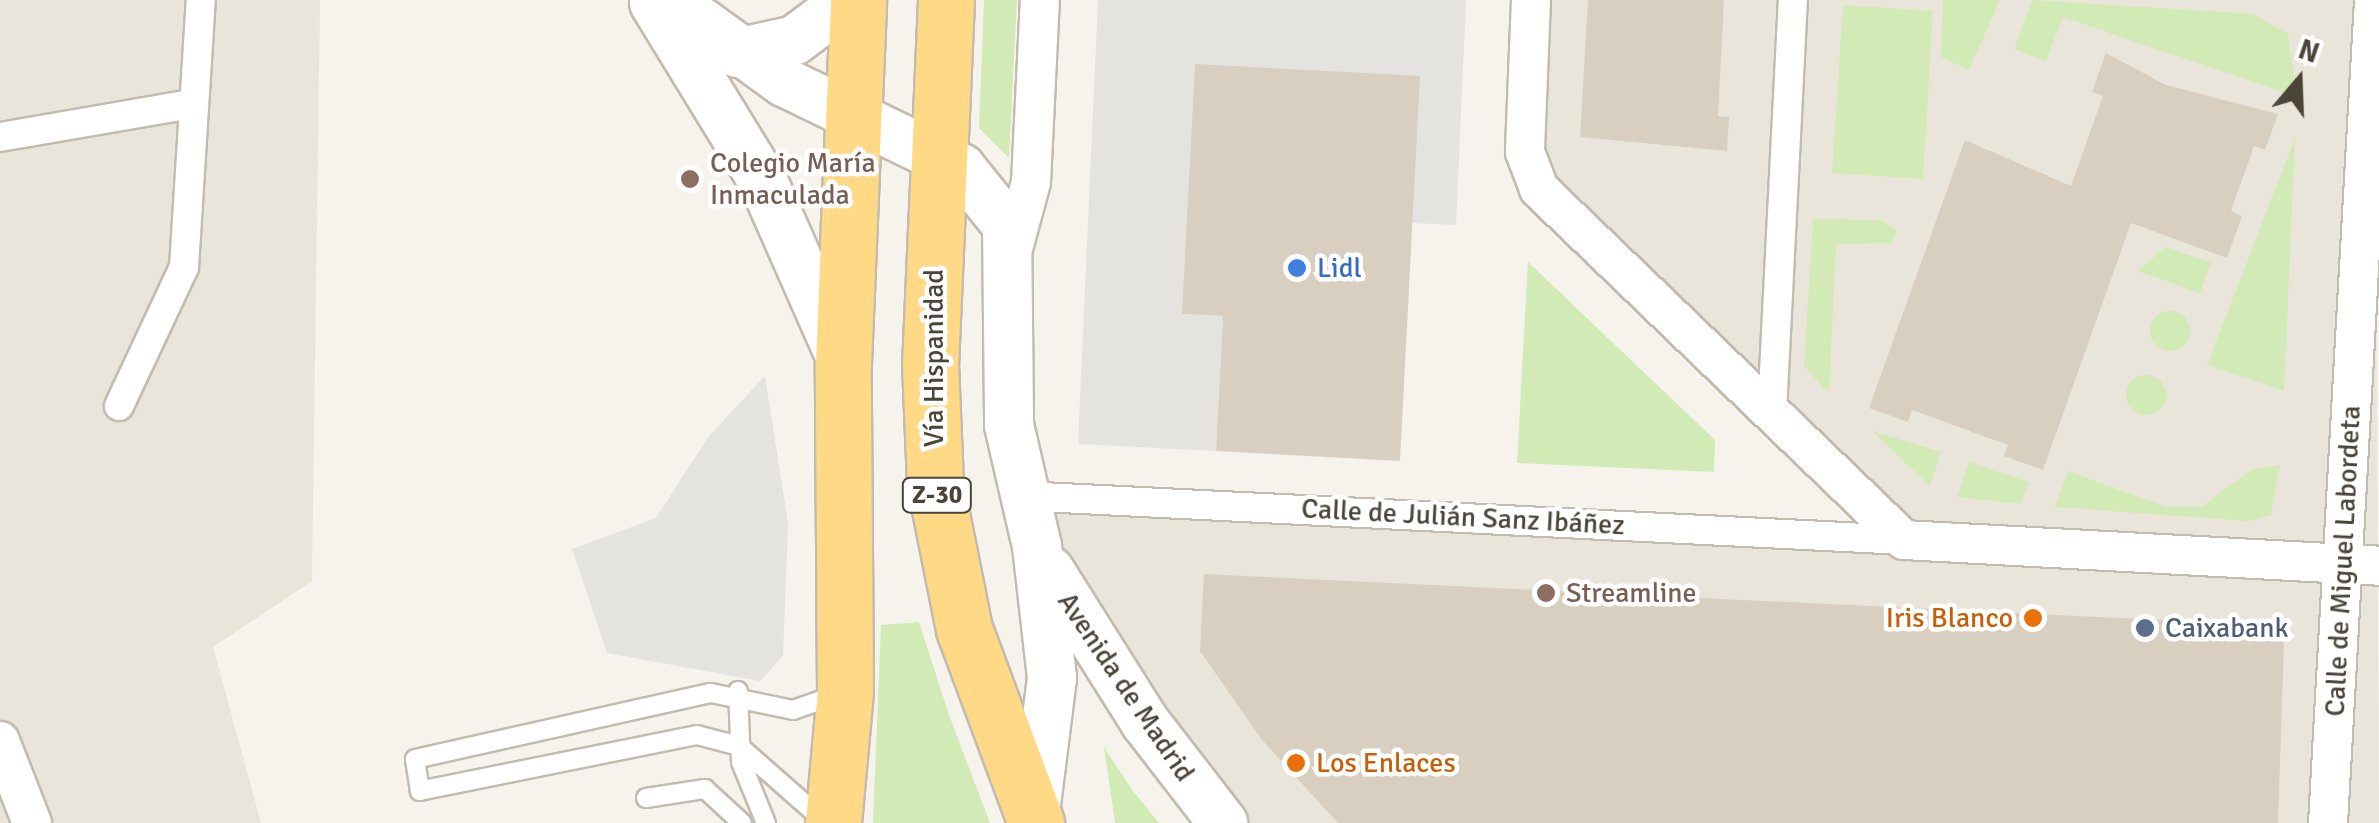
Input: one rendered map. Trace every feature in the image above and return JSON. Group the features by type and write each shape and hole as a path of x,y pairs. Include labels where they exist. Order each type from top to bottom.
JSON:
{"highway":[{"path":"834,823 845,690 842,362 858,0"},
{"name":"Vía Hispanidad","path":"946,0 930,364 938,503 964,629 1035,822"}],"street":[{"path":"119,406 184,266 191,104 201,0"},
{"path":"652,0 762,178 842,362"},
{"path":"671,0 738,53 852,120 939,155 978,182 1014,245"},
{"path":"738,53 796,40 848,0"},
{"name":"Vía Hispanidad","path":"1035,822 1052,678 1037,546 1021,496 1007,387 1014,245 1030,182 1040,0"},
{"path":"1531,0 1525,152 1539,190 1904,540"},
{"path":"1772,412 1794,0"},
{"name":"Calle de Miguel Labordeta","path":"2328,823 2376,70 2374,0"},
{"path":"0,137 191,104"},
{"name":"Calle de Julián Sanz Ibáñez","path":"1021,496 2379,566"},
{"name":"Avenida de Madrid","path":"1037,546 1131,702 1224,823"},
{"path":"0,742 32,823"}],"lane":[{"path":"825,823 739,746 681,735 420,792 416,759 738,692 794,710 845,690"},
{"path":"738,692 739,746 766,823"},
{"path":"646,798 705,789 742,823"}],"shaded area":[{"path":"0,0 320,0 312,581 213,647 261,823 0,823"},
{"path":"1098,0 1466,0 1456,225 1412,223 1183,314 1223,316 1216,451 1078,444"},
{"path":"1533,0 2375,0 2379,823 1226,823 1024,497 1906,542 1539,186"},
{"path":"765,376 788,523 783,656 760,681 607,653 572,549 656,518 709,436"}],"green space":[{"path":"984,0 1017,0 1009,158 979,128"},
{"path":"1943,0 2000,0 1969,70 1941,57"},
{"path":"2032,0 2254,14 2288,34 2297,97 2063,17 2046,61 2014,49"},
{"path":"1843,5 1933,11 1923,179 1832,173"},
{"path":"2295,138 2284,391 2207,365"},
{"path":"1813,219 1882,220 1897,231 1891,243 1836,244 1829,393 1804,366"},
{"path":"2165,247 2211,262 2200,293 2138,271"},
{"path":"1528,262 1715,440 1714,472 1517,463"},
{"path":"2170,311 2184,317 2190,331 2184,345 2170,351 2156,345 2150,331 2156,317"},
{"path":"2146,375 2160,381 2166,395 2160,409 2146,415 2132,409 2126,395 2132,381"},
{"path":"1872,431 1941,452 1930,486"},
{"path":"1969,462 2029,482 2021,504 1957,497"},
{"path":"2280,465 2271,515 2249,521 2055,507 2068,471 2166,507 2201,507 2252,469"},
{"path":"919,622 990,823 873,823 881,625"},
{"path":"1104,747 1133,791 1159,823 1115,823"}],"building":[{"path":"1588,0 1724,0 1718,116 1729,117 1727,151 1580,137"},
{"path":"2106,53 2166,85 2278,114 2265,150 2254,146 2231,211 2242,216 2227,258 2131,223 2043,470 2004,456 2008,445 1912,410 1908,422 1869,408 1965,140 2071,186 2103,96 2092,92"},
{"name":"Lidl","path":"1195,64 1420,76 1400,461 1216,451 1223,316 1182,314"},
{"path":"1204,574 2265,625 2284,644 2278,823 1338,823 1262,740 1200,651"}],"place":[{"name":"Colegio María Inmaculada","path":"690,179"},
{"name":"Lidl","path":"1297,268"},
{"name":"Streamline","path":"1546,593"},
{"name":"Iris Blanco","path":"2033,618"},
{"name":"Caixabank","path":"2145,628"},
{"name":"Los Enlaces","path":"1296,763"}]}
